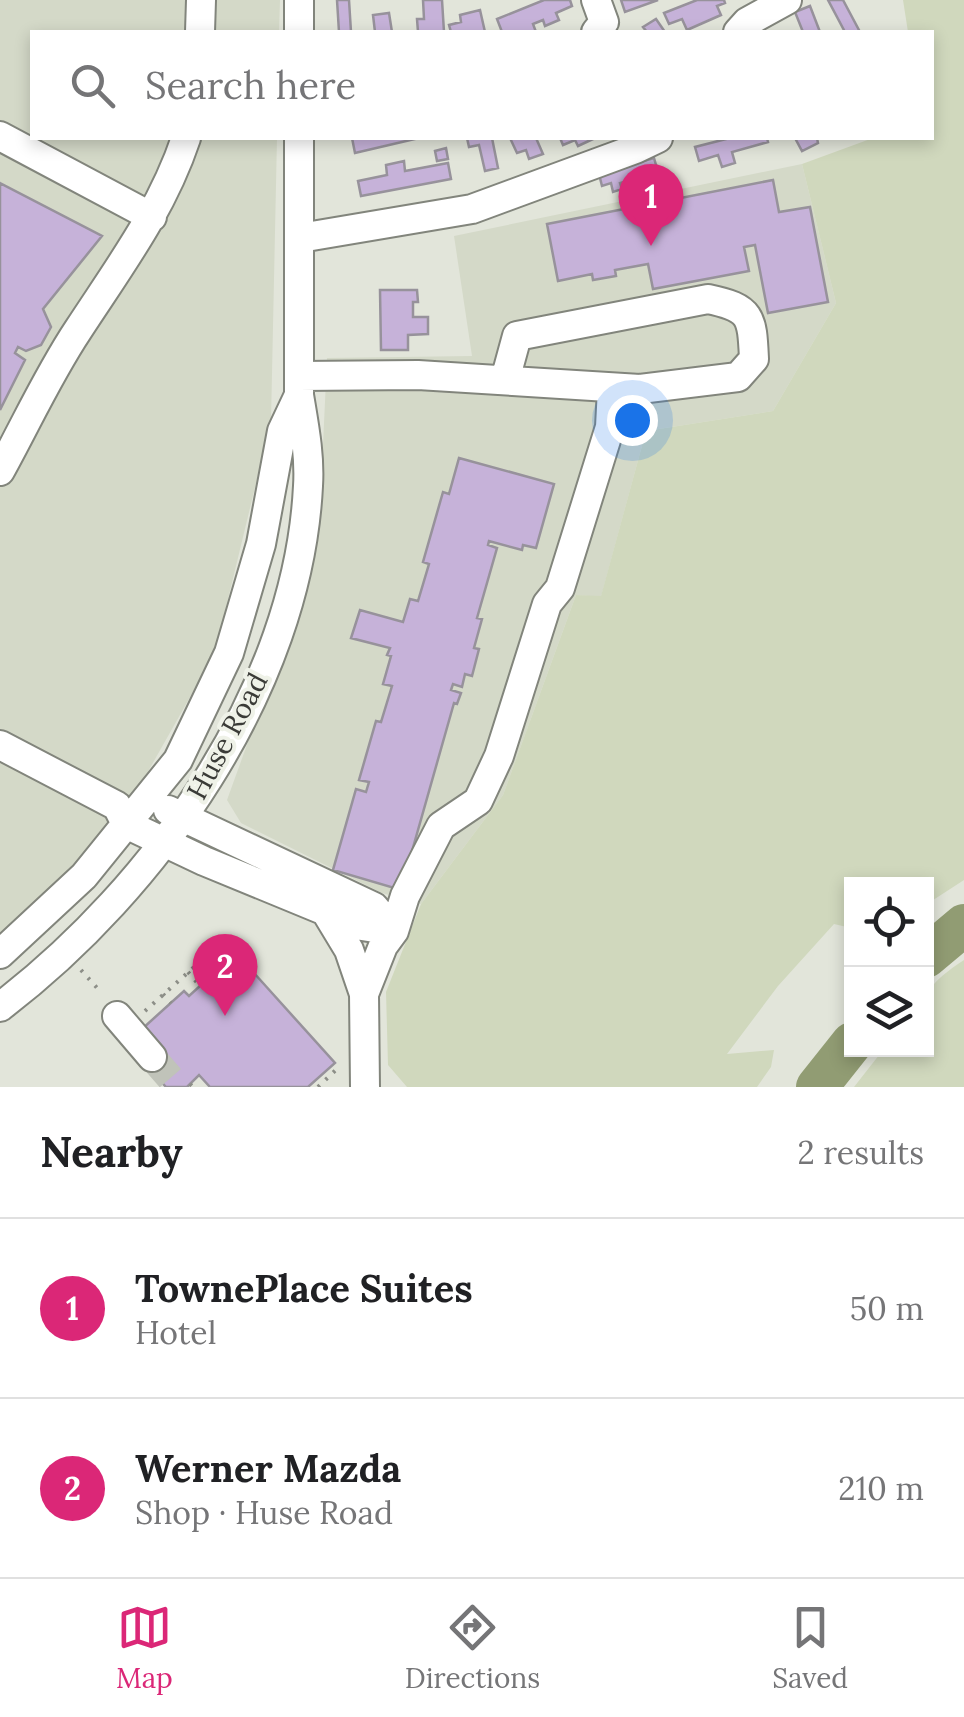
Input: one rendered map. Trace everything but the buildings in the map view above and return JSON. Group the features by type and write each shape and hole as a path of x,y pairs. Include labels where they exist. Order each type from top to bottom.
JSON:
{"street":[{"path":"200,30 201,0"},
{"path":"298,0 299,30"},
{"path":"596,0 604,22 598,30"},
{"path":"740,30 787,0"},
{"path":"0,136 152,217"},
{"path":"0,471 77,332 152,217 185,140"},
{"name":"Huse Road","path":"0,1007 74,946 183,817 204,787 246,706 282,621 302,534 308,487 299,386 299,140"},
{"path":"300,238 472,210 654,140"},
{"path":"299,386 418,376 640,389 738,377 754,359 752,321 736,304 708,299 517,336 505,380"},
{"name":"Huse Road","path":"0,954 65,896 121,815 146,800 178,760 229,652 260,544 282,430 299,386"},
{"path":"364,994 383,946 394,931 405,896 441,826 478,801 500,756 547,604 560,588 610,427 612,388"},
{"path":"0,744 164,842 362,926 394,931"},
{"path":"146,800 374,908 394,931"},
{"path":"326,912 349,950 364,994 365,1087"},
{"path":"130,1014 152,1057"}],"path":[{"path":"130,1014 163,994 210,952 222,966"},
{"path":"77,965 98,990"},
{"path":"188,972 200,986"},
{"path":"163,994 171,1002"},
{"path":"318,1087 346,1061"}],"shaded area":[{"path":"0,0 280,0 279,30 30,30 30,140 277,140 271,421 215,653 137,791 21,926 0,940"},
{"path":"903,0 964,0 964,880 934,899 934,877 844,877 844,926 834,924 778,986 727,1054 774,1050 771,1067 757,1087 407,1087 388,1065 386,992 421,904 503,795 576,595 601,596 646,431 773,411 836,303 802,164 868,140 934,140 934,30 908,30"},
{"path":"802,164 836,303 773,411 646,431 601,597 576,595 503,795 421,904 382,893 241,823 227,800 303,590 322,467 327,358 472,356 454,236"},
{"path":"964,960 964,1087 854,1087 878,1057 934,1057 934,985"}],"waterway":[{"path":"934,950 964,925"},
{"path":"817,1087 844,1053"}],"tunnel":[{"path":"152,1057 178,1087"}],"place":[{"name":"TownePlace Suites","path":"651,246"},
{"name":"Werner Mazda","path":"225,1016"}]}
